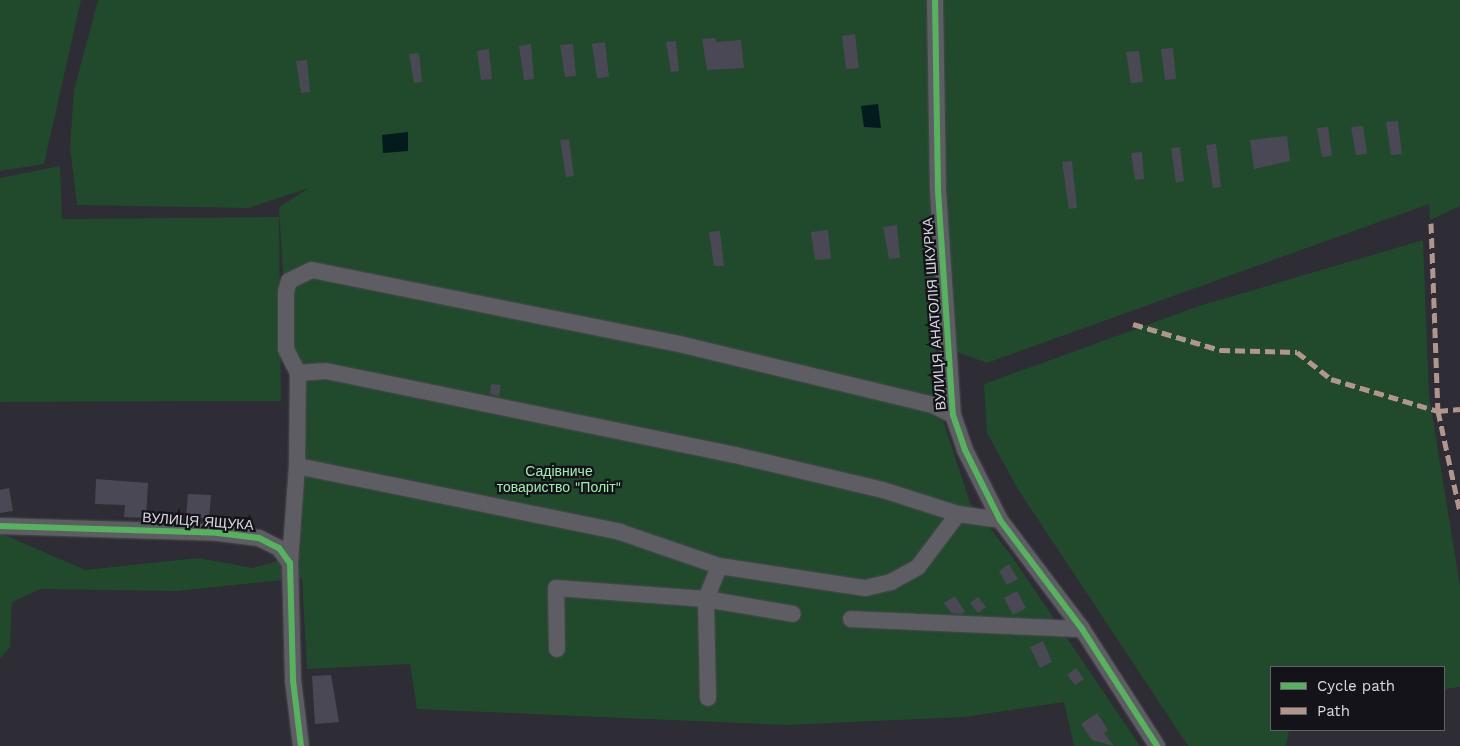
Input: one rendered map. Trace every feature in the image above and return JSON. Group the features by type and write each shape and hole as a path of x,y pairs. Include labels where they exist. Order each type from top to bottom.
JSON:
{"street":[{"name":"ВУЛИЦЯ АНАТОЛІЯ ШКУРКА","path":"934,0 938,191 953,415 965,450 1000,520 1082,629 1157,746"},
{"path":"301,746 293,680 290,563 297,466 298,373 286,349 286,292 289,281 312,270 675,343 933,405 953,415"},
{"path":"298,373 326,371 419,387 828,477 958,514 1000,520"},
{"path":"297,466 620,532 719,566 865,588 892,582 918,567 958,514"},
{"name":"ВУЛИЦЯ ЯЩУКА","path":"0,526 259,538 279,548 290,563"},
{"path":"708,698 706,599 719,566"},
{"path":"557,649 556,588 706,599 792,614"},
{"path":"851,619 1082,629"}],"green space":[{"path":"0,0 81,0 44,164 0,171"},
{"name":"Садівниче товариство \"Політ\"","path":"98,0 1460,0 1460,206 1430,220 1429,204 987,363 935,344 938,405 970,503 1011,555 1140,746 1074,746 1064,702 964,717 786,725 417,709 410,664 307,669 302,578 177,591 41,589 12,602 10,647 0,659 0,533 85,570 198,558 253,568 300,555 279,207 309,188 249,208 77,205 70,147 74,90"},
{"path":"60,166 62,219 279,217 281,401 0,402 0,178"},
{"path":"1423,240 1429,395 1460,586 1460,687 1445,689 1445,666 1270,666 1270,731 1289,731 1286,746 1188,746 1019,491 987,433 984,384 1199,306"}],"shaded area":[{"path":"878,104 881,128 864,127 861,106"},
{"path":"408,132 408,151 383,153 382,135"}],"building":[{"path":"855,34 859,68 846,69 842,36"},
{"path":"715,38 716,42 741,40 744,68 707,70 702,39"},
{"path":"676,41 679,71 671,72 666,42"},
{"path":"605,42 609,77 597,78 592,44"},
{"path":"531,44 534,79 524,80 519,46"},
{"path":"573,44 576,76 565,77 560,45"},
{"path":"1173,48 1176,79 1165,80 1161,49"},
{"path":"489,49 492,79 481,80 477,51"},
{"path":"1139,51 1143,82 1131,83 1126,52"},
{"path":"419,53 422,82 414,83 409,54"},
{"path":"307,60 310,92 301,93 296,61"},
{"path":"1398,121 1402,154 1391,155 1386,122"},
{"path":"1363,126 1367,154 1356,155 1351,127"},
{"path":"1328,127 1332,156 1322,157 1317,128"},
{"path":"1287,136 1290,161 1254,169 1250,140"},
{"path":"569,139 574,176 566,177 560,140"},
{"path":"1216,144 1221,187 1213,188 1206,145"},
{"path":"1180,147 1184,181 1176,183 1171,148"},
{"path":"1142,152 1144,179 1135,180 1131,153"},
{"path":"1072,161 1077,208 1069,209 1062,162"},
{"path":"897,225 900,258 889,259 883,227"},
{"path":"828,230 831,259 815,260 811,232"},
{"path":"720,231 724,266 714,266 709,232"},
{"path":"491,384 501,385 499,396 490,394"},
{"path":"96,479 148,483 146,518 124,517 125,505 95,504"},
{"path":"9,488 13,511 0,513 0,490"},
{"path":"188,494 211,495 209,519 186,517"},
{"path":"1009,564 1018,579 1007,585 999,571"},
{"path":"1017,591 1026,608 1013,615 1004,598"},
{"path":"955,596 965,612 961,614 951,613 944,603"},
{"path":"978,597 986,607 978,613 970,603"},
{"path":"1043,641 1052,662 1040,668 1030,647"},
{"path":"1076,668 1084,679 1075,685 1067,675"},
{"path":"331,675 339,722 315,724 312,676"},
{"path":"1097,713 1108,730 1104,733 1114,746 1092,740 1081,724"}],"marked path":[{"path":"1431,223 1438,411 1460,512"},
{"path":"1133,324 1220,350 1297,352 1331,379 1438,411 1460,409"}],"cycle path":[{"path":"935,0 938,191 953,415 965,450 1000,520 1082,629 1157,746"},
{"path":"0,526 218,533 259,538 279,548 290,563 293,680 301,746"}]}
